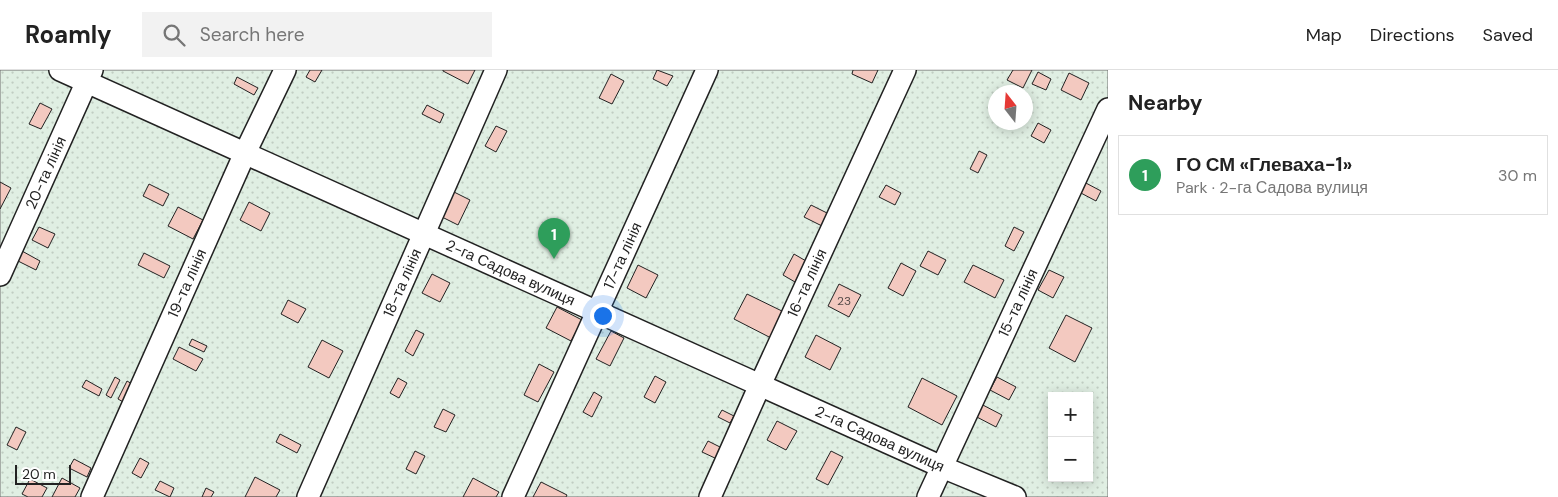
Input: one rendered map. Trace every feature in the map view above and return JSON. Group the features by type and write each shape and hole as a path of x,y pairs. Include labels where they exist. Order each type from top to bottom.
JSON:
{"street":[{"name":"2-га Садова вулиця","path":"60,70 90,76 245,153 942,467 1015,497"},
{"name":"19-та лінія","path":"92,497 245,153 285,70"},
{"name":"18-та лінія","path":"308,497 496,70"},
{"name":"17-та лінія","path":"513,497 707,70"},
{"name":"16-та лінія","path":"710,497 905,70"},
{"name":"20-та лінія","path":"0,275 90,76"},
{"name":"15-та лінія","path":"928,497 1108,109"}],"green space":[{"path":"0,70 1108,70 1108,497 0,497"}],"building":[{"path":"310,70 322,70 315,82 306,77"},
{"path":"443,70 475,70 468,84"},
{"path":"657,70 673,76 667,86 653,79"},
{"path":"853,70 878,70 872,83 852,74"},
{"path":"1013,70 1032,70 1024,85 1017,85 1007,80"},
{"path":"1038,72 1051,79 1046,90 1032,84"},
{"path":"1069,73 1089,83 1081,100 1061,90"},
{"path":"611,74 624,81 612,104 599,98"},
{"path":"237,77 258,88 254,95 234,84"},
{"path":"40,103 52,109 41,129 29,124"},
{"path":"427,105 444,114 440,123 422,114"},
{"path":"1038,123 1051,130 1044,143 1031,136"},
{"path":"496,126 507,131 496,152 485,146"},
{"path":"979,151 987,155 978,173 970,169"},
{"path":"0,182 11,188 0,209"},
{"path":"1084,182 1101,191 1096,201 1079,192"},
{"path":"149,184 169,194 163,206 143,196"},
{"path":"886,185 901,193 895,205 879,197"},
{"path":"454,192 470,200 458,225 442,217"},
{"path":"249,202 270,213 261,231 240,220"},
{"path":"811,205 831,215 824,227 804,217"},
{"path":"178,207 203,220 193,239 168,226"},
{"path":"39,227 55,234 48,248 32,240"},
{"path":"1014,227 1024,232 1014,251 1005,246"},
{"path":"22,251 40,261 36,270 18,261"},
{"path":"928,251 946,260 938,275 920,266"},
{"path":"144,253 170,266 164,278 138,265"},
{"path":"794,254 806,261 795,282 783,275"},
{"path":"901,263 916,271 903,296 888,288"},
{"path":"638,265 658,275 646,298 627,288"},
{"path":"973,265 1004,280 995,298 964,282"},
{"path":"1049,270 1064,277 1053,298 1038,290"},
{"path":"432,274 450,283 440,302 422,293"},
{"path":"839,284 861,295 849,317 828,306"},
{"path":"747,294 786,313 773,339 734,319"},
{"path":"288,300 306,309 298,323 281,314"},
{"path":"557,307 582,320 571,341 546,328"},
{"path":"1066,315 1092,328 1075,362 1049,348"},
{"path":"416,330 424,334 413,356 405,351"},
{"path":"611,331 624,338 610,366 596,359"},
{"path":"816,335 841,348 830,370 805,357"},
{"path":"192,339 207,346 204,352 189,345"},
{"path":"322,340 343,351 329,378 308,367"},
{"path":"179,347 203,359 196,371 173,359"},
{"path":"539,364 554,372 538,402 524,395"},
{"path":"655,376 666,382 655,403 644,397"},
{"path":"115,377 120,380 111,398 106,395"},
{"path":"997,377 1016,387 1009,400 990,390"},
{"path":"398,378 407,383 399,398 390,393"},
{"path":"922,378 957,396 942,425 908,407"},
{"path":"86,380 102,389 99,396 82,387"},
{"path":"127,381 134,385 125,403 118,399"},
{"path":"594,392 602,397 592,417 583,412"},
{"path":"979,403 1002,415 996,427 973,415"},
{"path":"443,409 455,415 446,432 434,427"},
{"path":"722,410 734,416 730,423 718,417"},
{"path":"777,421 797,431 786,450 767,440"},
{"path":"16,427 26,432 17,450 7,445"},
{"path":"280,434 301,445 297,453 276,442"},
{"path":"708,441 722,448 717,459 702,452"},
{"path":"415,451 425,456 416,474 406,469"},
{"path":"831,451 843,457 828,485 816,479"},
{"path":"140,458 149,463 141,478 132,473"},
{"path":"74,459 91,468 87,477 69,468"},
{"path":"255,477 280,490 276,497 245,497"},
{"path":"62,478 80,488 75,497 52,497"},
{"path":"473,478 499,492 496,497 463,497"},
{"path":"30,479 47,488 42,497 28,497 22,494"},
{"path":"160,481 174,488 170,497 155,490"},
{"path":"541,482 567,495 566,497 533,497"},
{"path":"206,488 214,492 211,497 202,497"}],"place":[{"name":"ГО СМ «Глеваха-1»","path":"554,259"}]}
